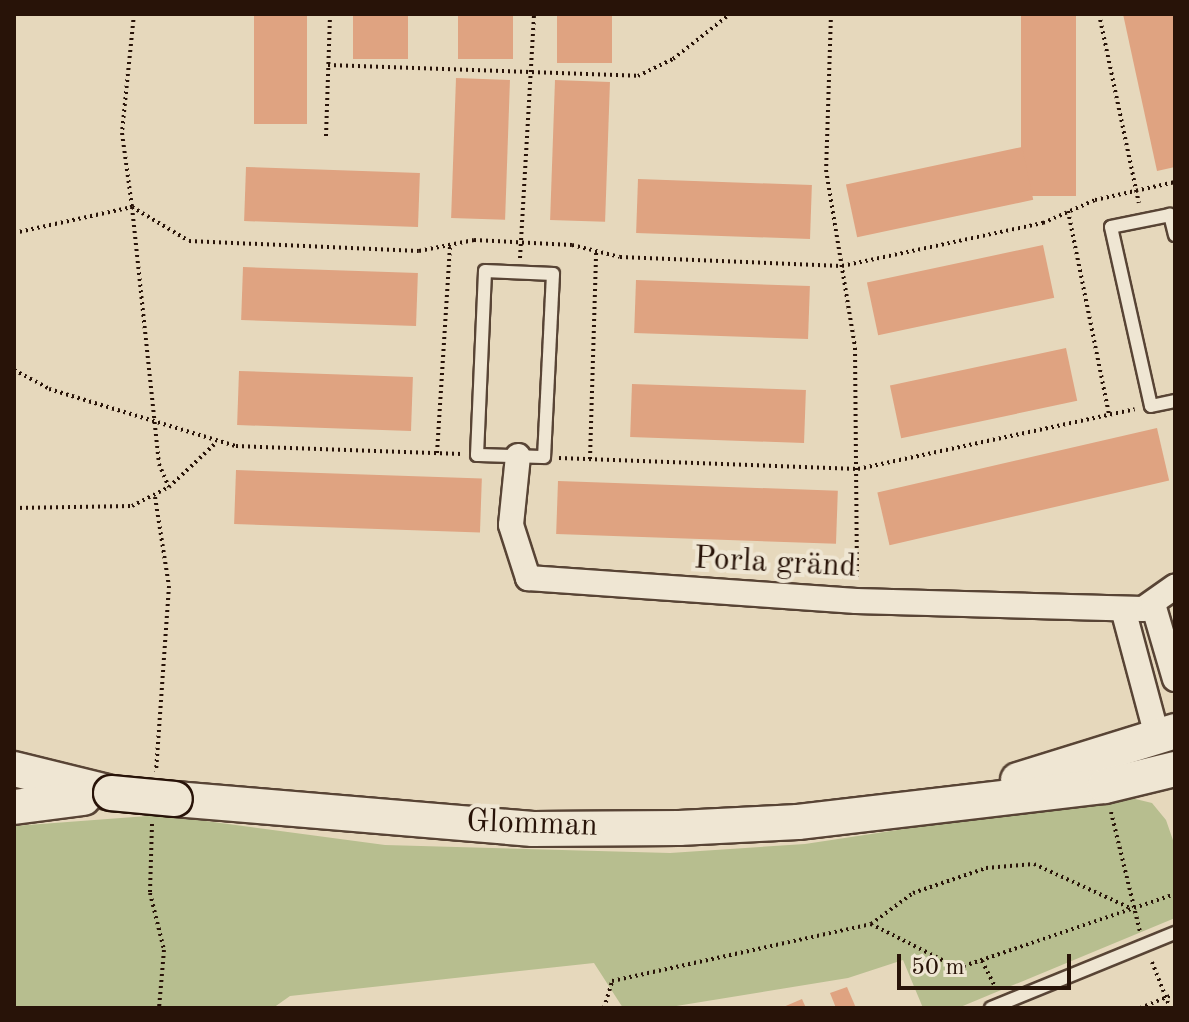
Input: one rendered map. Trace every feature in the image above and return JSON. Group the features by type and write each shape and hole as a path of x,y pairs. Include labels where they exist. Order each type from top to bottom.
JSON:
{"street":[{"name":"Porla gränd","path":"518,456 511,525 528,578 856,601 1140,607"},
{"path":"1140,607 1175,587"},
{"path":"1140,607 1175,679"},
{"path":"1140,607 1173,778"},
{"name":"Glomman","path":"953,801 1166,733"},
{"name":"Glomman","path":"14,769 161,803 533,829 798,822 953,801 1173,778"},
{"name":"Glomman","path":"14,807 111,793"}],"lane":[{"path":"1175,235 1170,215 1111,227 1151,406 1175,401"},
{"path":"485,271 553,274 544,457 477,455 485,271"},
{"path":"996,1004 1175,933"}],"path":[{"path":"134,14 122,133 154,420 169,487"},
{"path":"326,136 330,14"},
{"path":"518,272 523,242 534,14"},
{"path":"328,65 638,76 673,59 730,14"},
{"path":"831,14 826,170 855,348 858,469 856,601"},
{"path":"1099,14 1143,221"},
{"path":"14,233 132,207 189,241 419,251 450,245 523,242 596,251 842,266 1043,223 1068,211 1175,182"},
{"path":"1068,211 1109,415"},
{"path":"437,453 450,245"},
{"path":"590,459 596,251"},
{"path":"14,370 49,389 217,442 477,455"},
{"path":"544,457 858,469 1151,406"},
{"path":"14,508 107,508 155,497 217,442"},
{"path":"155,497 169,586 161,803 149,880 164,950 159,1008"},
{"path":"1105,786 1130,908"},
{"path":"604,1008 612,981 871,924 949,878 1014,864 1083,881 1130,908"},
{"path":"871,924 951,967 981,960 1175,894"},
{"path":"981,960 996,1004"},
{"path":"1140,1008 1175,994"}],"green space":[{"path":"1123,796 1152,803 1166,820 1175,846 1175,918 958,1008 923,1008 903,960 848,978 664,1008 623,1008 594,963 290,996 273,1008 14,1008 14,826 161,815 385,845 670,853 805,844"}],"building":[{"path":"254,14 307,14 307,124 254,124"},
{"path":"353,14 408,14 408,59 353,59"},
{"path":"458,14 513,14 513,59 458,59"},
{"path":"557,14 612,14 612,63 557,63"},
{"path":"1021,14 1076,14 1076,196 1021,196"},
{"path":"1123,14 1175,14 1175,167 1157,171"},
{"path":"456,78 510,80 505,220 451,218"},
{"path":"555,80 610,82 605,222 550,220"},
{"path":"1022,147 1033,200 857,237 846,184"},
{"path":"246,167 420,173 418,227 244,221"},
{"path":"638,179 812,185 810,239 636,233"},
{"path":"1043,245 1054,298 878,335 867,282"},
{"path":"243,267 418,273 416,326 241,320"},
{"path":"636,280 810,286 808,339 634,333"},
{"path":"1066,348 1077,401 901,438 890,385"},
{"path":"239,371 413,377 411,431 237,425"},
{"path":"632,384 806,390 804,443 630,437"},
{"path":"1157,428 1169,481 890,545 877,493"},
{"path":"236,470 482,479 480,533 234,524"},
{"path":"558,481 838,491 836,544 556,534"},
{"path":"847,987 856,1008 836,1008 830,993"},
{"path":"802,999 806,1008 781,1008"}]}
